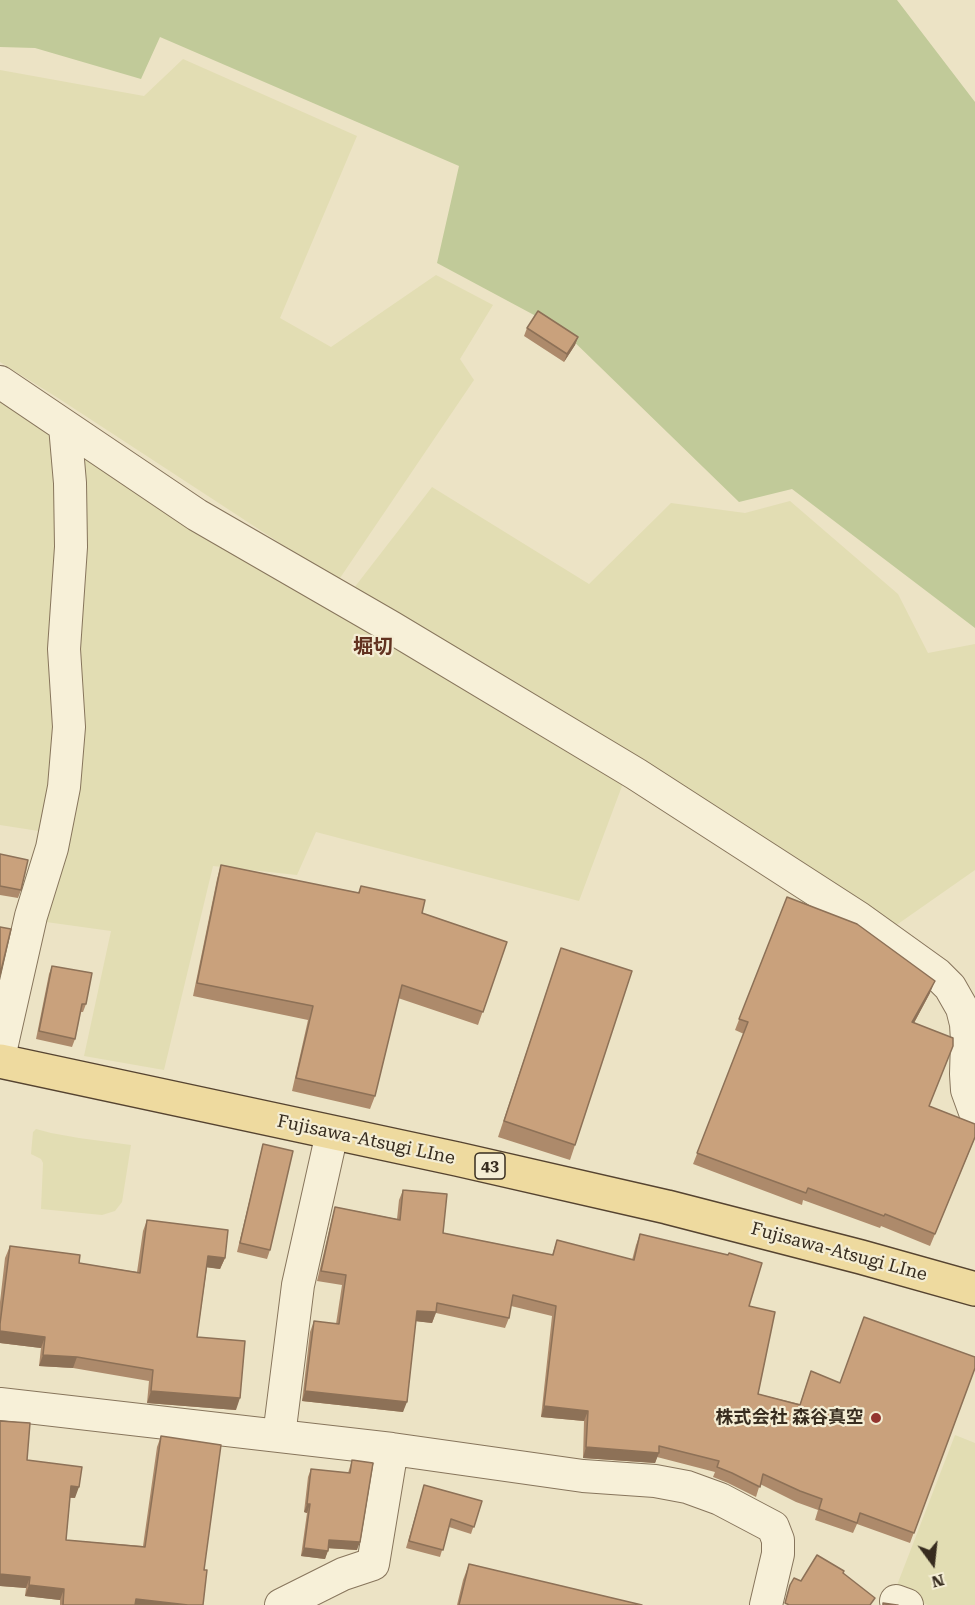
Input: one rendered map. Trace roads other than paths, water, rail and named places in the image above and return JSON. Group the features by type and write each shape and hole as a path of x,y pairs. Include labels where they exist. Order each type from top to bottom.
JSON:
{"main road":[{"name":"Fujisawa-Atsugi LIne","path":"0,1061 457,1159 667,1207 975,1289"}],"street":[{"path":"0,382 197,515 391,627 636,774 859,918 937,974 950,987 962,1008 967,1041 967,1090 975,1112"},
{"path":"0,1053 31,916 52,848 64,787 69,727 64,649 70,547 70,483 65,426"},
{"path":"279,1436 297,1285 332,1133"},
{"path":"0,1404 392,1449 583,1476 655,1481 687,1487 720,1499 773,1527 778,1540 778,1554 766,1605"},
{"path":"281,1605 343,1574 373,1564 392,1449"}],"place":[{"name":"株式会社 森谷真空","path":"876,1418"}],"district":[{"name":"堀切","path":"373,647"}]}
